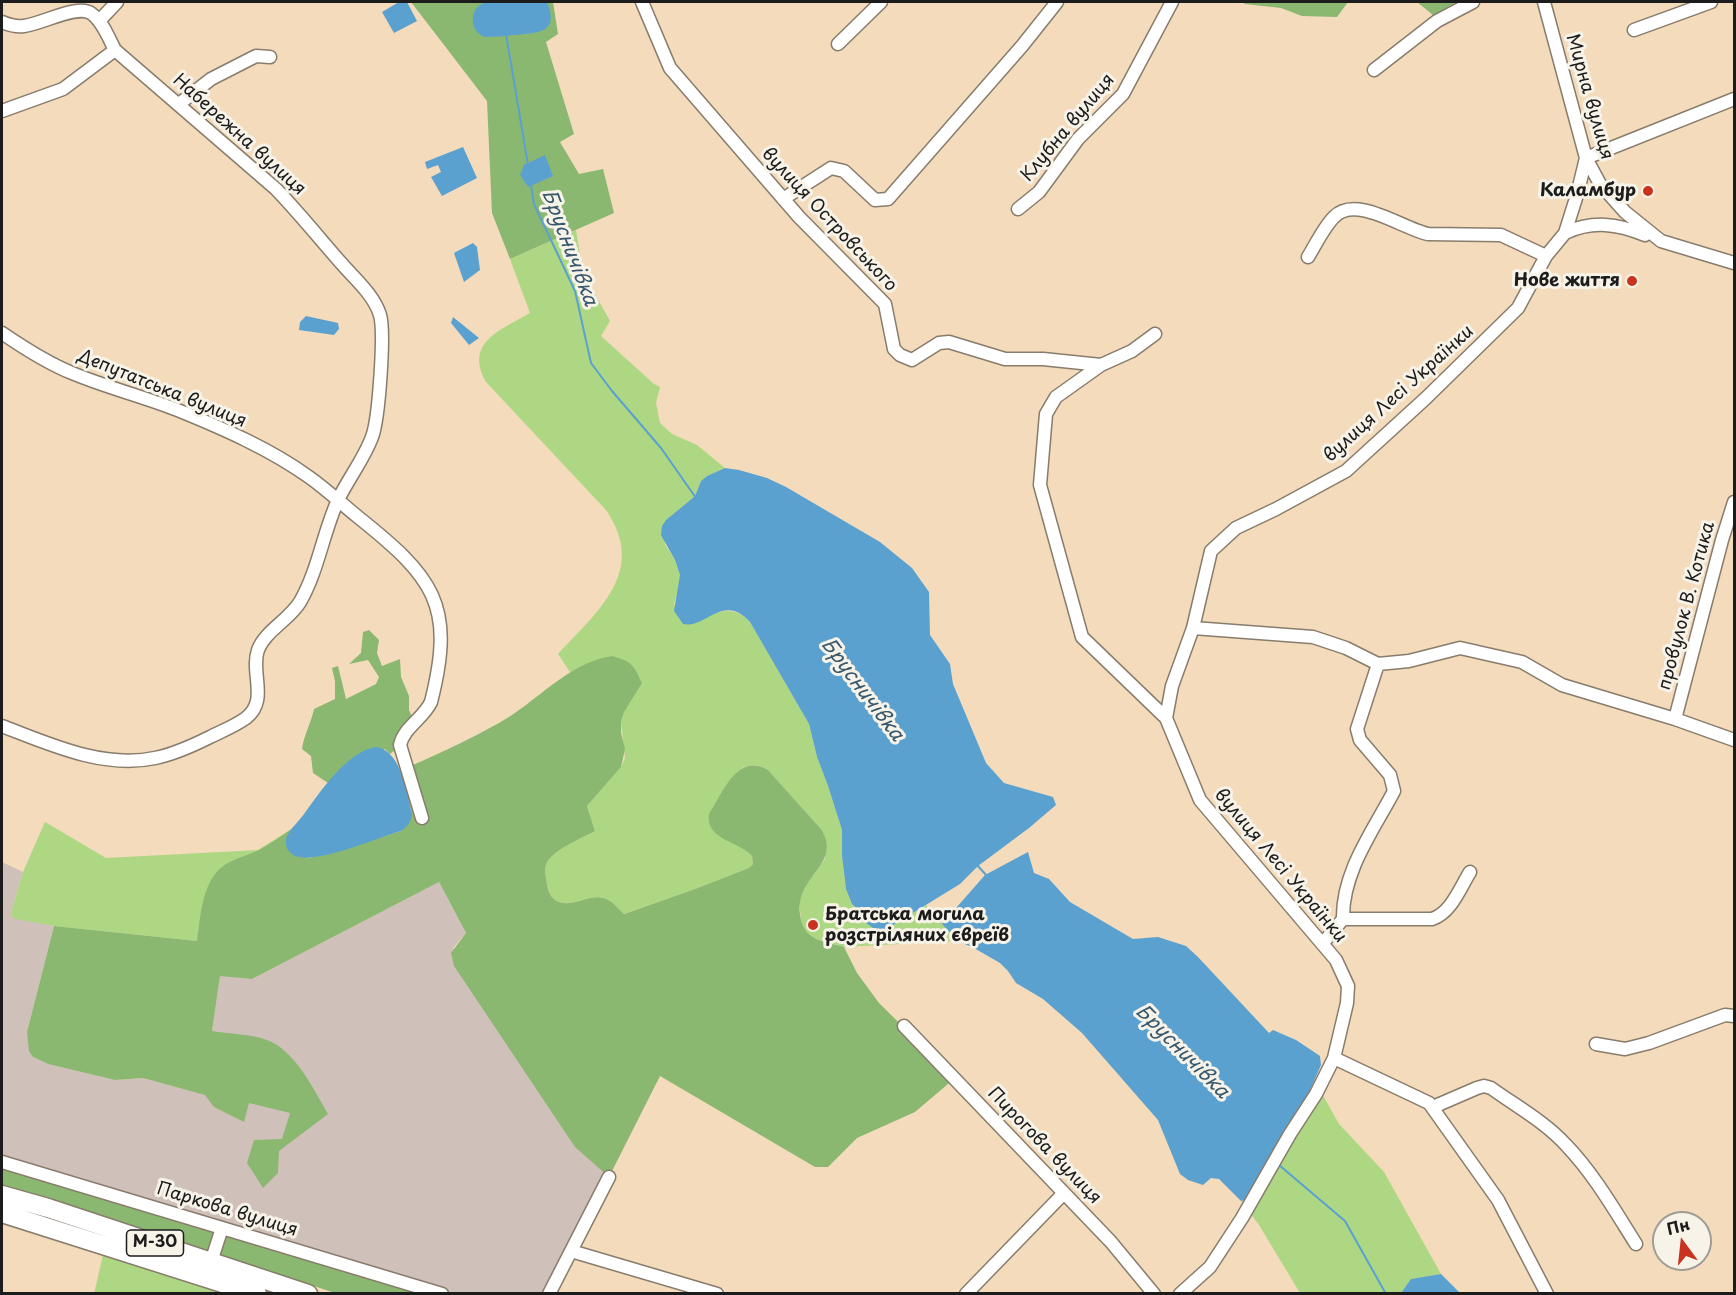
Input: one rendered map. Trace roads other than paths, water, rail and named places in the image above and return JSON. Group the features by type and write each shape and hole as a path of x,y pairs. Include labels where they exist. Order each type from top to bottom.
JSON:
{"highway":[{"name":"М-30","path":"2,1195 211,1262 230,1282 308,1293"},
{"name":"М-30","path":"2,1213 230,1282 256,1293"}],"street":[{"path":"99,21 117,2"},
{"name":"вулиця Островського","path":"642,2 670,68 783,199 885,304 894,349 900,355 912,360 939,343 949,342 1005,359 1043,359 1101,365"},
{"path":"838,44 881,2"},
{"path":"783,199 831,168 844,171 875,200 888,199 1022,46 1057,2"},
{"name":"Клубна вулиця","path":"1018,209 1040,192 1078,139 1123,94 1172,2"},
{"path":"1374,70 1437,21 1473,2"},
{"name":"Мирна вулиця","path":"1544,2 1586,158 1595,176 1615,202 1638,224 1661,241 1734,263"},
{"path":"1634,30 1712,2"},
{"path":"2,22 18,26 31,25 80,10 91,13 99,21 115,50 63,89 2,111"},
{"name":"Набережна вулиця","path":"115,50 276,189 364,289 379,312 382,344 375,431 338,501"},
{"path":"179,104 212,79 255,56 270,57"},
{"path":"1586,158 1734,99"},
{"name":"вулиця Лесі Українки","path":"1180,1293 1210,1267 1242,1218 1290,1134 1317,1094 1334,1058 1347,1003 1348,986 1336,960 1323,943 1200,800 1166,718 1172,686 1193,628 1211,551 1236,528 1346,471 1426,398 1518,308 1546,256 1565,233 1586,158"},
{"path":"1308,257 1333,217 1352,209 1374,213 1428,234 1501,235 1546,256"},
{"path":"1565,233 1584,226 1616,225 1661,241"},
{"name":"Депутатська вулиця","path":"2,333 35,355 72,373 176,410 226,431 301,471 412,563 427,584 438,613 442,638 431,702 427,711 405,732 400,745 422,818"},
{"path":"1155,334 1132,351 1101,365 1056,397 1046,414 1040,485 1082,637 1166,718"},
{"path":"2,726 72,752 103,758 138,760 172,754 243,721 257,703 256,660 260,646 293,612 303,596 338,501"},
{"name":"провулок В. Котика","path":"1676,719 1734,502"},
{"path":"1193,628 1313,637 1346,648 1378,664 1409,661 1460,648 1522,662 1562,685 1676,719 1734,740"},
{"path":"1323,943 1343,919 1343,904 1348,879 1394,790 1390,775 1360,740 1357,729 1378,664"},
{"path":"1343,919 1432,919 1447,910 1470,872"},
{"path":"1596,1044 1625,1049 1649,1043 1725,1015 1734,1016"},
{"name":"Пирогова вулиця","path":"904,1026 1111,1242 1154,1293"},
{"path":"1334,1058 1402,1089 1433,1107 1498,1200 1547,1293"},
{"path":"1433,1107 1477,1088 1484,1086 1491,1088 1552,1131 1567,1146 1600,1188 1636,1244"},
{"name":"Паркова вулиця","path":"2,1162 442,1293"},
{"path":"549,1293 609,1177"},
{"path":"966,1293 1064,1193"},
{"path":"211,1262 222,1228"},
{"path":"572,1251 717,1293"}],"water":[{"path":"399,2 407,2 417,21 394,33 382,12"},
{"path":"486,2 547,2 551,20 549,26 538,32 485,37 476,30 473,19 476,9"},
{"path":"463,147 477,178 442,196 431,177 441,172 438,165 427,169 425,162"},
{"path":"545,155 553,176 528,187 520,175 524,165"},
{"path":"473,243 477,247 480,270 464,282 454,253"},
{"path":"306,316 338,323 339,329 334,335 299,330 300,322"},
{"path":"453,317 479,338 469,345 451,323"},
{"path":"725,468 767,478 786,487 880,542 912,568 929,592 930,635 950,664 953,684 986,763 1004,783 1053,797 1056,805 978,866 960,884 890,927 881,930 873,928 865,922 861,912 852,904 846,889 842,830 817,757 809,724 750,622 731,610 715,614 699,622 683,624 674,611 680,575 675,560 661,535 662,526 695,496 701,481"},
{"path":"377,747 385,750 392,757 402,774 412,814 407,826 401,831 335,853 309,858 292,854 286,847 287,836 326,784 356,756"},
{"path":"1028,852 1034,873 1049,879 1070,902 1133,939 1158,937 1186,946 1269,1033 1273,1030 1296,1040 1320,1056 1321,1065 1304,1104 1245,1200 1241,1201 1219,1179 1211,1178 1203,1185 1188,1180 1180,1174 1158,1120 1082,1033 1043,999 1016,983 1000,963 958,941 942,924 985,875"},
{"path":"1441,1274 1460,1293 1401,1293 1411,1279"}],"waterway":[{"name":"Брусничівка","path":"506,34 528,165"},
{"name":"Брусничівка","path":"531,185 534,204 575,291 591,363 661,448 696,498"},
{"name":"Брусничівка","path":"977,865 987,876"},
{"name":"Брусничівка","path":"1279,1165 1345,1221 1386,1294"}],"place":[{"name":"Каламбур","path":"1648,191"},
{"name":"Нове життя","path":"1632,281"},
{"name":"Братська могила розстріляних євреїв","path":"813,925"}]}
